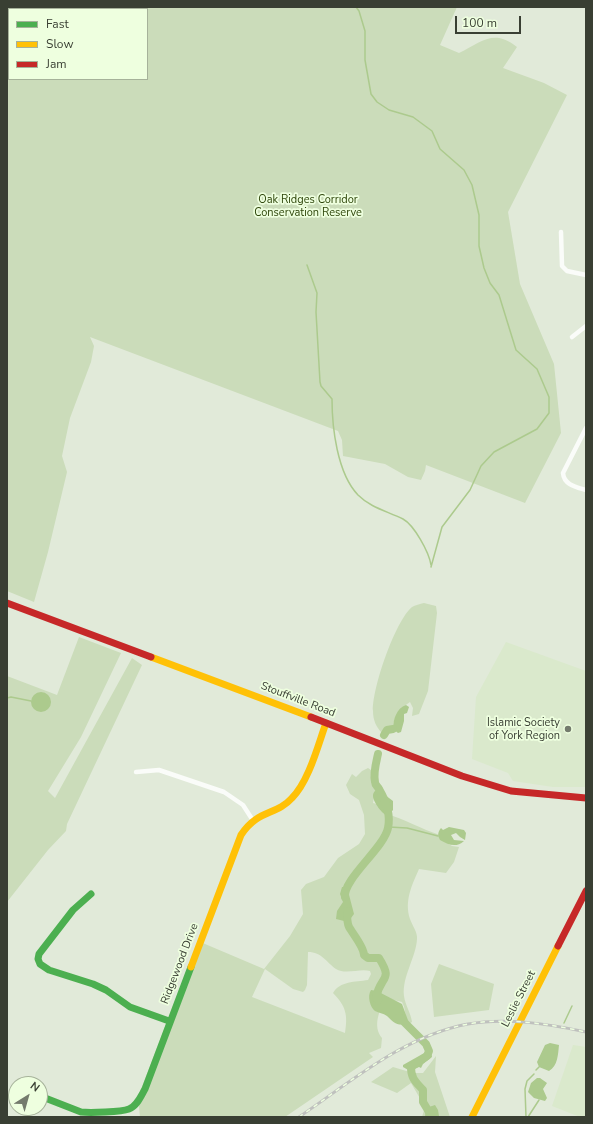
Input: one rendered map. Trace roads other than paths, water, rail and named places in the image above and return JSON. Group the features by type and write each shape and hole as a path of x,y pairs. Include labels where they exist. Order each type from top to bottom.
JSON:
{"street":[{"path":"561,232 562,266 567,271 586,275"},
{"path":"572,337 581,332 586,326"},
{"path":"586,428 562,473 567,483 586,490"},
{"name":"Stouffville Road","path":"7,603 326,723 440,768 487,784 531,794 586,798"},
{"path":"136,772 159,770 224,792 243,805 252,819 283,805 297,794 326,723"},
{"name":"Ridgewood Drive","path":"91,894 73,910 38,954 40,964 49,970 93,984 106,990 130,1008 170,1021 241,835 252,819"},
{"name":"Leslie Street","path":"472,1117 586,891"},
{"path":"48,1099 81,1112 88,1113 130,1109 138,1102 145,1089 170,1021"}],"waterway":[{"path":"356,7 359,11 365,31 365,60 371,94 377,102 389,110 413,117 432,131 440,149 464,170 472,185 479,215 479,246 484,268 490,283 499,295 516,350 537,369 549,397 549,413 537,429 494,452 481,466 470,490 442,527 431,567"},
{"path":"307,265 317,293 316,312 320,382 321,386 332,399 333,423 337,449 345,475 358,495 368,503 403,519 412,527 420,539 431,565"},
{"path":"7,698 11,697 31,701"},
{"path":"384,735 387,730 393,729"},
{"path":"345,897 350,881 379,845 388,828 389,818 386,803 379,788 375,784 374,779 378,754"},
{"path":"389,827 407,828 438,836"},
{"path":"347,911 348,925 360,944 364,955 368,958 379,958 385,971 386,975 380,985 376,998 378,1000"},
{"path":"564,1023 572,1006"},
{"path":"399,1017 426,1044 429,1051 427,1056 411,1067 411,1071 416,1082 423,1090 423,1102 432,1117"},
{"path":"536,1070 539,1067"},
{"path":"526,1117 525,1089 527,1081 534,1074"},
{"path":"528,1117 539,1100"}],"railway":[{"path":"299,1117 359,1075 400,1049 445,1030 482,1022 512,1021 557,1026 586,1032"}],"place":[{"name":"Islamic Society of York Region","path":"568,729"}],"park label":[{"name":"Oak Ridges Corridor Conservation Reserve","path":"308,206"}]}
